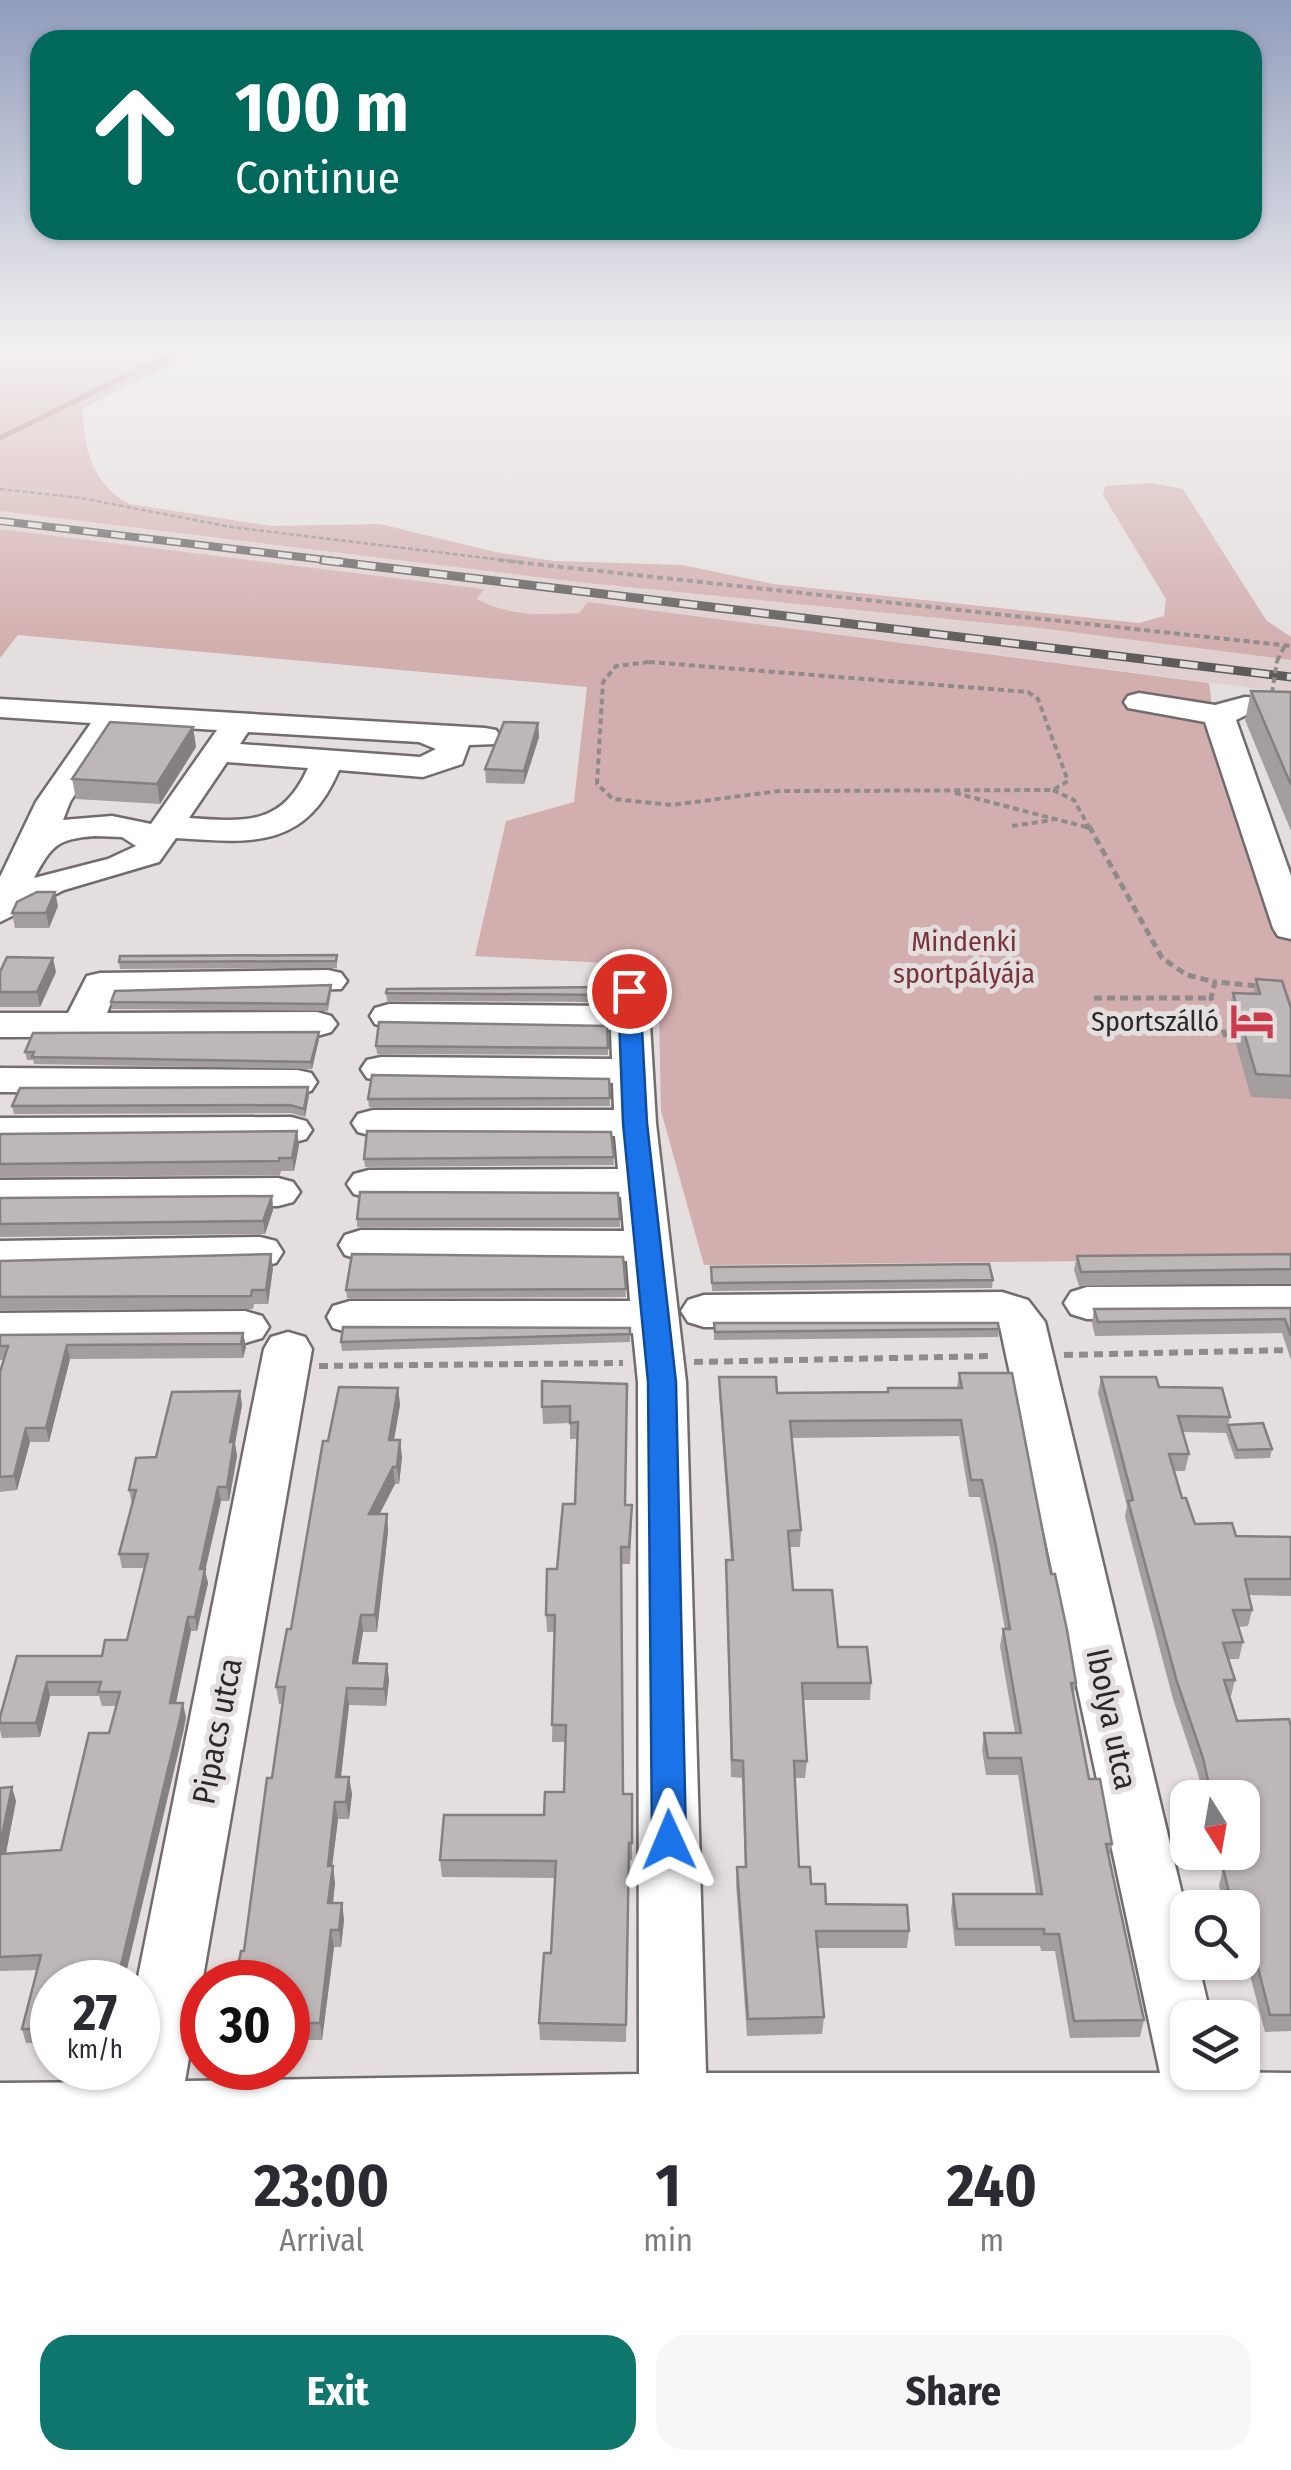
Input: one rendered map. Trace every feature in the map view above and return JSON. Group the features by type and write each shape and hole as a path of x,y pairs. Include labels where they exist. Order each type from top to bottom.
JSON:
{"street":[{"path":"1139,702 1221,716 1245,706 1278,702"},
{"path":"0,708 485,737"},
{"path":"0,910 53,802 112,714"},
{"path":"1221,716 1291,928"},
{"path":"0,910 52,882 120,866 156,832 239,722"},
{"path":"220,752 423,767 452,757 453,745 420,733"},
{"path":"43,828 51,833 82,827 156,832 236,830 283,820 304,805 327,762"},
{"path":"82,1025 100,984 328,981"},
{"path":"388,1016 629,1004 640,1183 659,1354 673,2107"},
{"path":"0,1025 318,1024"},
{"path":"382,1069 631,1071"},
{"path":"0,1080 297,1082"},
{"path":"373,1123 635,1123"},
{"path":"0,1131 291,1130"},
{"path":"369,1184 640,1183"},
{"path":"0,1194 278,1192"},
{"path":"361,1245 646,1246"},
{"path":"0,1256 260,1252"},
{"path":"1087,1303 1291,1302"},
{"name":"Ibolya utca","path":"704,1311 1002,1308 1012,1311 1022,1322 1174,2000"},
{"path":"350,1317 659,1354"},
{"path":"0,1329 272,1347"},
{"name":"Pipacs utca","path":"145,2114 272,1347"},
{"path":"0,2117 673,2107 1170,2081"},
{"path":"1230,2090 1291,2106"}],"path":[{"path":"0,489 80,498 230,528 626,576 848,595 1288,646 1277,661 1278,702"},
{"path":"1052,790 1068,780 1040,704 1028,692 649,662 616,666 603,682 597,784 612,799 672,805 779,791 1052,790 1074,800 1162,958 1187,975 1215,982 1272,987"},
{"path":"945,791 1092,828"},
{"path":"1012,826 1056,820"},
{"path":"1215,982 1211,998 1226,1037"},
{"path":"1094,998 1211,998"},
{"path":"272,1347 1034,1366 1291,1350"}],"shaded area":[{"path":"0,511 577,582 1039,628 1291,660 1291,693 589,602 579,613 549,615 494,609 476,599 483,589 0,529"}],"green space":[{"path":"0,449 88,449 107,487 130,504 271,526 380,524 495,552 554,561 682,565 773,584 1139,623 1164,616 1166,599 1103,495 1105,486 1152,483 1183,489 1266,620 1291,637 1291,660 1039,628 577,582 0,511"},
{"name":"Mindenki sportpályája","path":"0,529 484,589 477,599 501,609 526,613 579,613 588,602 1209,683 1212,707 1291,888 1291,1259 704,1265 661,1111 658,966 475,956 506,821 574,802 587,687 18,635 0,658"}],"building":[{"path":"1251,691 1291,692 1291,785"},
{"path":"110,722 193,727 157,784 72,779"},
{"path":"504,722 538,723 524,771 485,769"},
{"path":"37,892 55,892 46,913 12,913 17,902"},
{"path":"337,955 336,961 119,962 120,956"},
{"path":"7,957 53,958 37,992 0,992 0,972"},
{"path":"1256,979 1282,981 1291,1008 1291,1076 1256,1074 1233,993 1260,994"},
{"path":"331,985 327,1004 111,1002 115,991"},
{"path":"606,987 606,995 386,993 387,989"},
{"path":"379,1022 607,1026 608,1048 376,1046"},
{"path":"319,1032 311,1062 32,1057 34,1052 25,1052 33,1033"},
{"path":"372,1075 609,1079 610,1098 368,1099"},
{"path":"308,1087 304,1109 290,1105 12,1106 20,1088"},
{"path":"297,1131 292,1158 279,1161 0,1164 0,1134"},
{"path":"367,1131 611,1132 614,1157 364,1159"},
{"path":"360,1192 618,1193 620,1219 357,1219"},
{"path":"272,1196 263,1221 0,1224 0,1198"},
{"path":"271,1254 266,1290 252,1290 251,1296 0,1297 0,1261"},
{"path":"352,1254 623,1257 626,1289 346,1290"},
{"path":"1291,1254 1291,1269 1081,1272 1077,1256"},
{"path":"989,1264 993,1280 712,1283 711,1267"},
{"path":"1291,1308 1291,1336 1285,1319 1098,1322 1094,1309"},
{"path":"714,1323 998,1323 999,1329 715,1332"},
{"path":"343,1327 630,1328 630,1334 341,1342"},
{"path":"243,1333 241,1344 67,1345 46,1428 26,1428 14,1476 0,1477 0,1372 8,1346 0,1346 0,1335"},
{"path":"959,1373 1012,1373 1051,1574 1055,1574 1067,1630 1076,1683 1071,1683 1089,1779 1100,1779 1112,1844 1106,1844 1144,2020 1074,2021 1059,1934 1044,1934 1044,1929 957,1929 953,1894 1042,1894 1021,1758 988,1758 984,1733 1021,1733 1003,1629 1010,1629 996,1547 982,1480 971,1480 961,1420 790,1421 801,1530 788,1531 793,1590 832,1590 838,1647 867,1647 871,1683 802,1683 807,1761 794,1761 799,1867 810,1867 811,1884 825,1884 826,1904 907,1905 909,1931 816,1931 824,2017 748,2019 737,1867 746,1867 743,1761 732,1760 726,1560 733,1560 719,1377 776,1377 777,1393 888,1392 888,1388 962,1388"},
{"path":"1101,1377 1156,1377 1159,1387 1222,1388 1230,1417 1178,1416 1189,1454 1169,1454 1182,1498 1186,1498 1195,1524 1232,1523 1236,1536 1291,1537 1291,1579 1245,1579 1252,1610 1233,1610 1243,1642 1223,1643 1235,1680 1224,1680 1237,1721 1289,1719 1291,1727 1291,2015 1270,2015 1260,1975 1260,1890 1228,1890 1224,1870 1260,1870 1260,1780 1208,1780 1128,1501 1133,1500"},
{"path":"542,1381 627,1384 625,1505 632,1505 629,1547 621,1547 623,1794 632,1794 626,2025 539,2023 544,1953 551,1953 556,1861 440,1860 444,1815 544,1815 545,1792 564,1792 566,1725 552,1725 555,1615 546,1615 547,1569 557,1569 563,1504 575,1504 578,1422 570,1423 570,1406 542,1407"},
{"path":"339,1387 398,1388 389,1440 400,1440 397,1467 393,1467 369,1514 387,1514 375,1615 361,1615 353,1663 387,1664 384,1689 347,1688 336,1777 349,1777 346,1802 335,1802 328,1866 333,1866 328,1903 342,1903 339,1930 331,1930 320,2023 310,2023 310,1960 239,1960 244,1951 267,1778 272,1778 285,1687 276,1687 287,1629 291,1629 323,1441 328,1441"},
{"path":"240,1391 230,1442 234,1442 227,1487 218,1487 200,1569 205,1569 195,1617 188,1617 170,1703 183,1703 180,1719 122,1960 40,1960 41,1955 0,1957 0,1854 61,1850 89,1733 109,1733 120,1692 98,1692 101,1682 47,1682 36,1723 0,1723 17,1656 102,1656 105,1640 127,1640 148,1554 119,1554 136,1490 129,1490 136,1458 156,1457 172,1392"},
{"path":"1263,1423 1272,1449 1237,1450 1228,1425"},
{"path":"12,1787 0,1845 0,1788"},
{"path":"30,1998 30,2029 22,2029"}],"railway":[{"path":"0,521 343,562"},
{"path":"322,560 1291,677"}],"place":[{"name":"Sportszálló","path":"1252,1021"}],"route":[{"path":"629,991 635,1123 662,1382 669,1840"}]}
